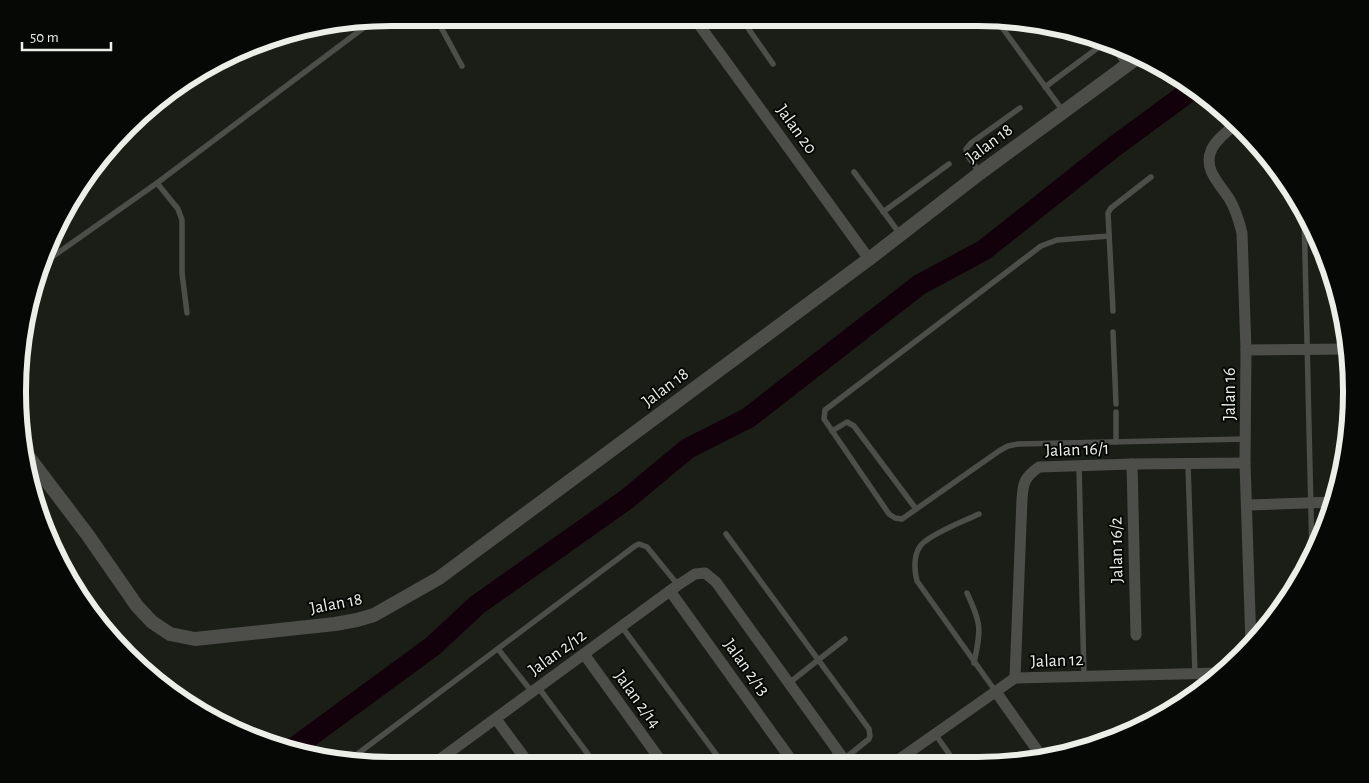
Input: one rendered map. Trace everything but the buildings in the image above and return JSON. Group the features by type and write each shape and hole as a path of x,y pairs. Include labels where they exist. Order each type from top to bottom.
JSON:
{"street":[{"name":"Jalan 20","path":"700,26 869,259"},
{"name":"Jalan 18","path":"33,463 87,534 137,606 152,622 170,634 195,639 334,624 374,615 439,578 869,259 1063,111 1133,61"},
{"name":"Jalan 16","path":"1231,128 1220,138 1211,152 1209,163 1212,174 1230,200 1242,233 1251,633"},
{"path":"1246,350 1340,348"},
{"name":"Jalan 16/1","path":"1015,678 1023,487 1027,475 1039,466 1246,463"},
{"name":"Jalan 16/2","path":"1132,464 1136,635"},
{"path":"1248,505 1325,502"},
{"name":"Jalan 2/12","path":"442,757 695,574 706,573 716,582 789,683"},
{"name":"Jalan 2/13","path":"674,588 790,757"},
{"name":"Jalan 2/14","path":"584,654 658,757"},
{"name":"Jalan 12","path":"902,757 1015,678 1209,673"},
{"path":"789,683 843,757"},
{"path":"996,692 1038,752"},
{"path":"496,719 524,757"}],"lane":[{"path":"440,26 462,66"},
{"path":"747,26 773,64"},
{"path":"52,257 157,184 364,27"},
{"path":"1002,27 1063,111"},
{"path":"1045,87 1099,48"},
{"path":"1117,54 1126,66"},
{"path":"980,174 967,155 966,149 971,143 1020,108"},
{"path":"883,212 949,164"},
{"path":"854,172 901,235"},
{"path":"1112,311 1108,213 1111,208 1151,178"},
{"path":"157,184 178,209 182,220 182,273 187,313"},
{"path":"1304,229 1312,538"},
{"path":"1109,236 1057,240 1041,246 825,410 824,419 889,514 895,518 902,519 1008,446 1029,443 1246,439"},
{"path":"1113,332 1116,404"},
{"path":"1116,412 1116,442"},
{"path":"832,431 846,422 854,426 916,509"},
{"path":"1188,465 1195,674"},
{"path":"1079,466 1084,676"},
{"path":"979,514 941,532 922,544 914,568 917,581 996,692"},
{"path":"726,534 869,729 869,739 846,757"},
{"path":"356,755 639,544 647,547 674,588"},
{"path":"967,593 978,617 980,633 974,663"},
{"path":"622,627 718,757"},
{"path":"789,683 845,639"},
{"path":"498,649 535,690 589,757"},
{"path":"935,734 951,757"},
{"path":"449,752 452,757"}],"waterway":[{"path":"299,744 433,646 477,605 627,499 687,449 748,418 919,285 984,250 1115,146 1187,93"}]}
